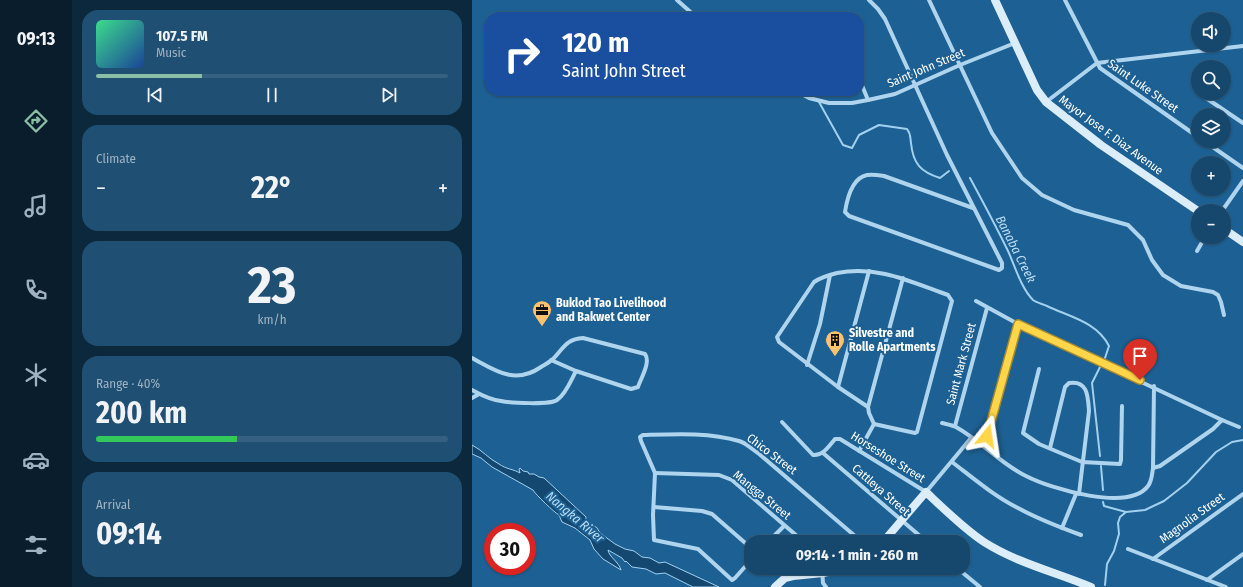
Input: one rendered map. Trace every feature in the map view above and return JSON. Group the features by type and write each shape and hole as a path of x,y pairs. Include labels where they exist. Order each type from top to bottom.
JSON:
{"main road":[{"name":"Mayor Jose F. Diaz Avenue","path":"995,0 1037,90 1046,102 1101,145 1191,206"},
{"path":"1231,234 1243,242"},
{"path":"889,535 926,492 960,523 984,542 1024,562 1091,587"},
{"path":"775,587 785,578 799,575"}],"street":[{"path":"677,0 689,12"},
{"path":"869,0 885,19 914,85 973,208 1002,263 1002,268 999,270 848,216 845,212 851,189 854,184 866,175 884,176 973,208"},
{"path":"929,0 992,133 1022,178 1042,196 1074,210 1128,225 1143,240 1152,260 1163,275 1181,286 1213,292 1218,295 1224,315"},
{"name":"Saint Luke Street","path":"1065,0 1100,68 1191,132"},
{"name":"Saint John Street","path":"805,96 828,103 868,100 894,94 1015,43"},
{"path":"1046,102 1097,63 1243,46"},
{"path":"864,90 868,100"},
{"path":"1209,100 1243,123"},
{"path":"1214,148 1243,168"},
{"path":"1227,204 1243,181"},
{"path":"1197,251 1201,244"},
{"path":"868,407 807,365 779,342 778,337 814,282 830,275 852,270 881,272 903,278 948,295 952,301 917,432 912,433 874,424 868,413 868,407 903,278"},
{"path":"838,387 869,271"},
{"path":"807,365 820,324 830,275"},
{"path":"976,302 1018,324 1154,386 1222,420 1239,426"},
{"name":"Saint Mark Street","path":"955,426 987,308"},
{"path":"982,446 987,436 1018,324"},
{"path":"472,358 504,374 514,376 528,374 536,371 551,360 567,342 583,338 646,355 646,367 638,387 631,389 576,371 551,360"},
{"path":"1039,369 1023,433 1039,444 1082,462 1120,464 1122,406"},
{"path":"472,390 500,401 556,401 562,396 576,371"},
{"path":"1050,448 1065,387 1069,383 1073,382 1083,386 1086,390 1088,398 1089,411 1078,494 1062,528"},
{"path":"942,423 955,426 1012,468 1027,477 1078,494 1124,498 1135,496 1148,486 1154,468 1154,386"},
{"path":"472,398 479,394"},
{"path":"1154,468 1160,466 1213,429 1222,420"},
{"path":"782,422 813,455 823,453"},
{"path":"859,451 874,424"},
{"name":"Chico Street","path":"655,473 640,438 643,435 696,435 741,441 758,453 854,535"},
{"name":"Horseshoe Street","path":"823,453 837,438 926,492"},
{"path":"926,492 971,438"},
{"name":"Cattleya Street","path":"823,453 919,535"},
{"path":"952,462 995,494 1017,508 1081,535"},
{"path":"655,473 654,540 698,549 732,580 744,568"},
{"name":"Mangga Street","path":"655,473 719,475 732,480 795,535"},
{"name":"Magnolia Street","path":"1153,559 1243,494"},
{"path":"654,507 702,511 712,514 744,542"},
{"path":"775,535 784,526"},
{"path":"1128,549 1226,587"},
{"path":"1207,580 1243,554"},
{"path":"822,575 823,583 826,587"},
{"path":"965,575 980,587"}],"water":[{"name":"Nangka River","path":"472,445 504,467 520,473 520,468 529,474 534,474 544,478 586,517 586,520 615,544 625,549 634,551 642,557 650,558 659,563 665,562 719,587 693,587 665,573 656,574 646,569 632,567 622,558 608,550 621,570 603,559 594,549 590,540 575,528 562,522 559,515 533,490 472,454"}],"waterway":[{"name":"Banaba Creek","path":"819,102 843,145 852,148 859,135 879,125 907,129 910,134 912,150 919,166 933,176 940,178 949,171"},
{"name":"Banaba Creek","path":"970,178 999,232 1029,295 1033,300 1074,317 1097,331 1109,346 1105,358"},
{"name":"Banaba Creek","path":"1100,367 1092,383 1100,456"},
{"path":"1126,512 1145,510 1164,501 1187,483 1216,452 1232,442 1243,440"},
{"name":"Banaba Creek","path":"1101,466 1103,490"},
{"name":"Banaba Creek","path":"1103,502 1104,506 1126,512 1120,517 1118,523 1119,534 1114,551 1107,564 1105,585"}],"place":[{"name":"Buklod Tao Livelihood and Bakwet Center","path":"542,327"},
{"name":"Silvestre and Rolle Apartments","path":"835,357"}],"route":[{"path":"987,436 1018,324 1140,380"}]}
